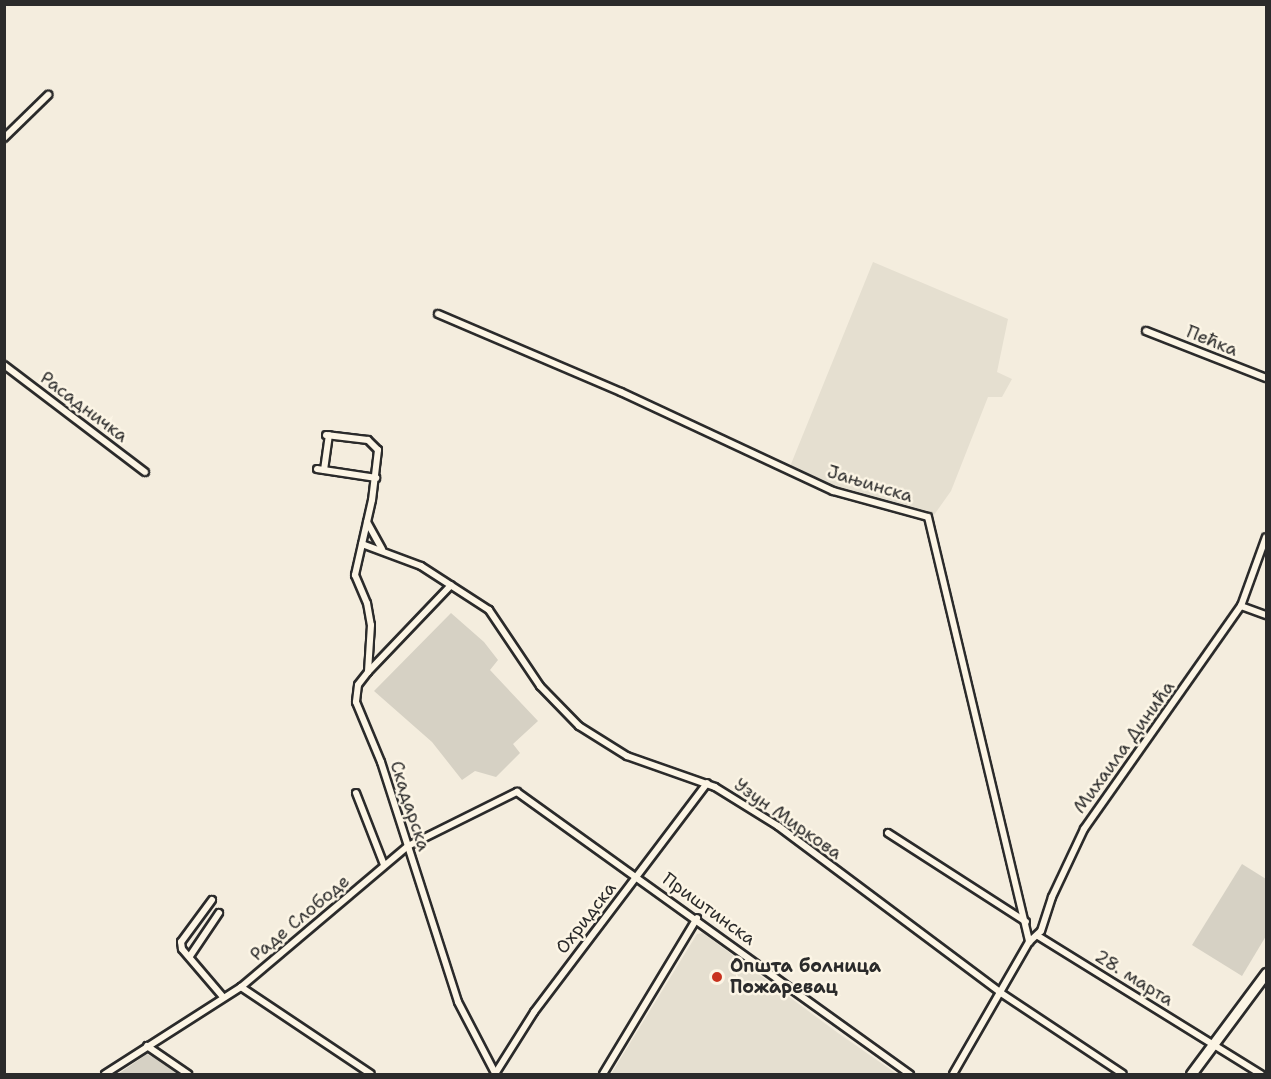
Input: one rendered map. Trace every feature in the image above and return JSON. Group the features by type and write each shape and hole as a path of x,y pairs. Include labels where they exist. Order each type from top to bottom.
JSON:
{"main road":[{"path":"1191,1074 1215,1045 1266,973"}],"street":[{"path":"4,138 48,95"},
{"name":"Јањинска","path":"438,314 570,369 833,490 928,517 1029,942"},
{"name":"Пећка","path":"1146,331 1266,378"},
{"name":"Расадничка","path":"4,365 145,472"},
{"name":"Скадарска","path":"324,470 328,435 374,444 378,450 376,478 355,574 370,617 369,672 358,686 356,702 381,762 458,1002 495,1074"},
{"path":"317,469 376,478"},
{"path":"367,522 382,549"},
{"path":"1266,537 1264,550 1241,606 1266,615"},
{"name":"Узун Миркова","path":"362,544 382,549 452,585 489,610 540,686 579,726 627,756 707,783 777,826 1001,993 1123,1074"},
{"path":"369,672 452,585"},
{"name":"Михаила Динића","path":"1038,936 1052,897 1084,829 1241,606"},
{"name":"Охридска","path":"495,1074 534,1012 707,783"},
{"name":"Раде Слободе","path":"105,1074 241,987 408,846 517,792"},
{"name":"Приштинска","path":"517,792 697,918 910,1074"},
{"path":"356,793 384,865"},
{"path":"888,833 1026,922"},
{"path":"212,900 181,942 223,997"},
{"path":"190,956 219,913"},
{"path":"603,1074 697,918"},
{"path":"953,1074 1029,942 1038,936"},
{"name":"28. марта","path":"1038,936 1261,1074"},
{"path":"241,987 371,1074"},
{"path":"147,1046 188,1074"}],"shaded area":[{"path":"873,262 1008,319 997,372 1012,379 1002,397 988,397 951,491 934,515 831,487 789,469"},
{"path":"451,613 484,642 498,660 490,670 538,721 513,744 520,753 496,777 475,771 462,780 432,742 374,691"},
{"path":"1242,864 1266,879 1266,936 1242,976 1192,945"},
{"name":"Општа болница Пожаревац","path":"703,933 897,1074 611,1074 697,934"},
{"path":"147,1054 153,1057 179,1074 118,1074"}],"place":[{"name":"Општа болница Пожаревац","path":"717,977"}]}
